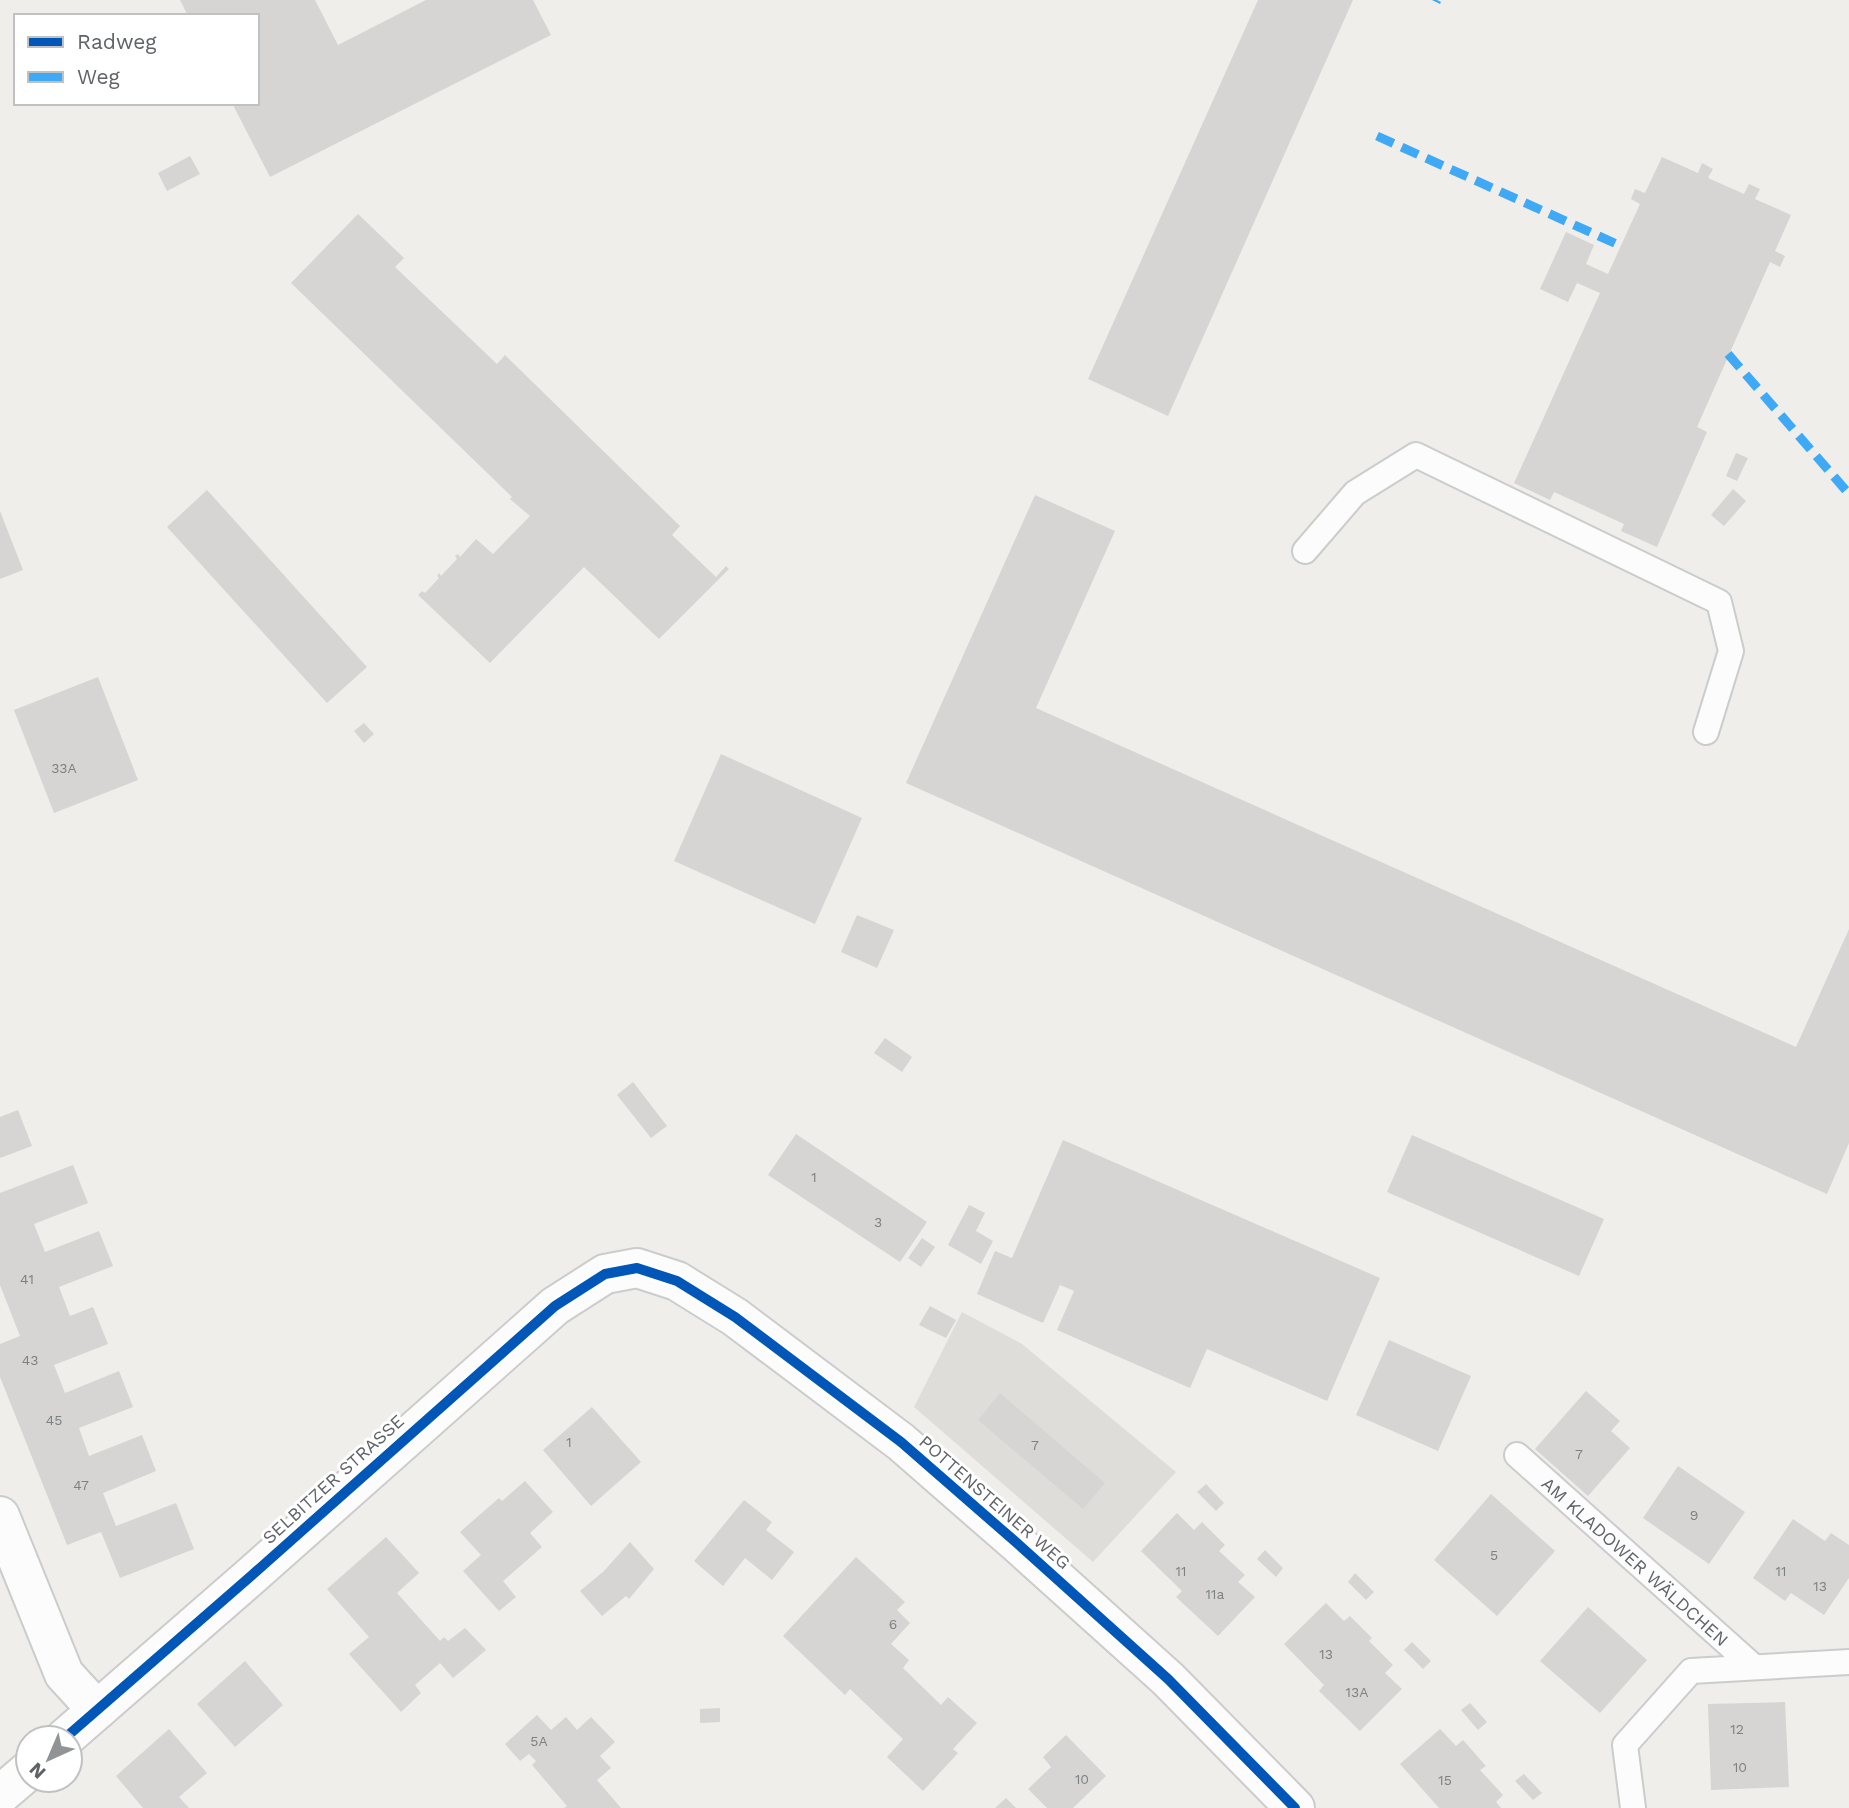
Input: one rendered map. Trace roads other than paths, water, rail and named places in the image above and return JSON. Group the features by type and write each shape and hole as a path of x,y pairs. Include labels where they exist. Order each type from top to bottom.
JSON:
{"street":[{"name":"SELBITZER STRASSE","path":"81,1724 555,1306 605,1274 637,1268"},
{"name":"POTTENSTEINER WEG","path":"637,1268 677,1281 735,1317 901,1442 1168,1679 1295,1808"},
{"path":"0,1516 64,1674 97,1710"},
{"path":"0,1795 14,1783"}],"lane":[{"path":"1305,551 1355,493 1416,454 1719,602 1731,651 1706,732"},
{"name":"AM KLADOWER WÄLDCHEN","path":"1517,1455 1754,1667"},
{"name":"AM KLADOWER WÄLDCHEN","path":"1633,1808 1625,1745 1691,1671 1849,1661"}]}
